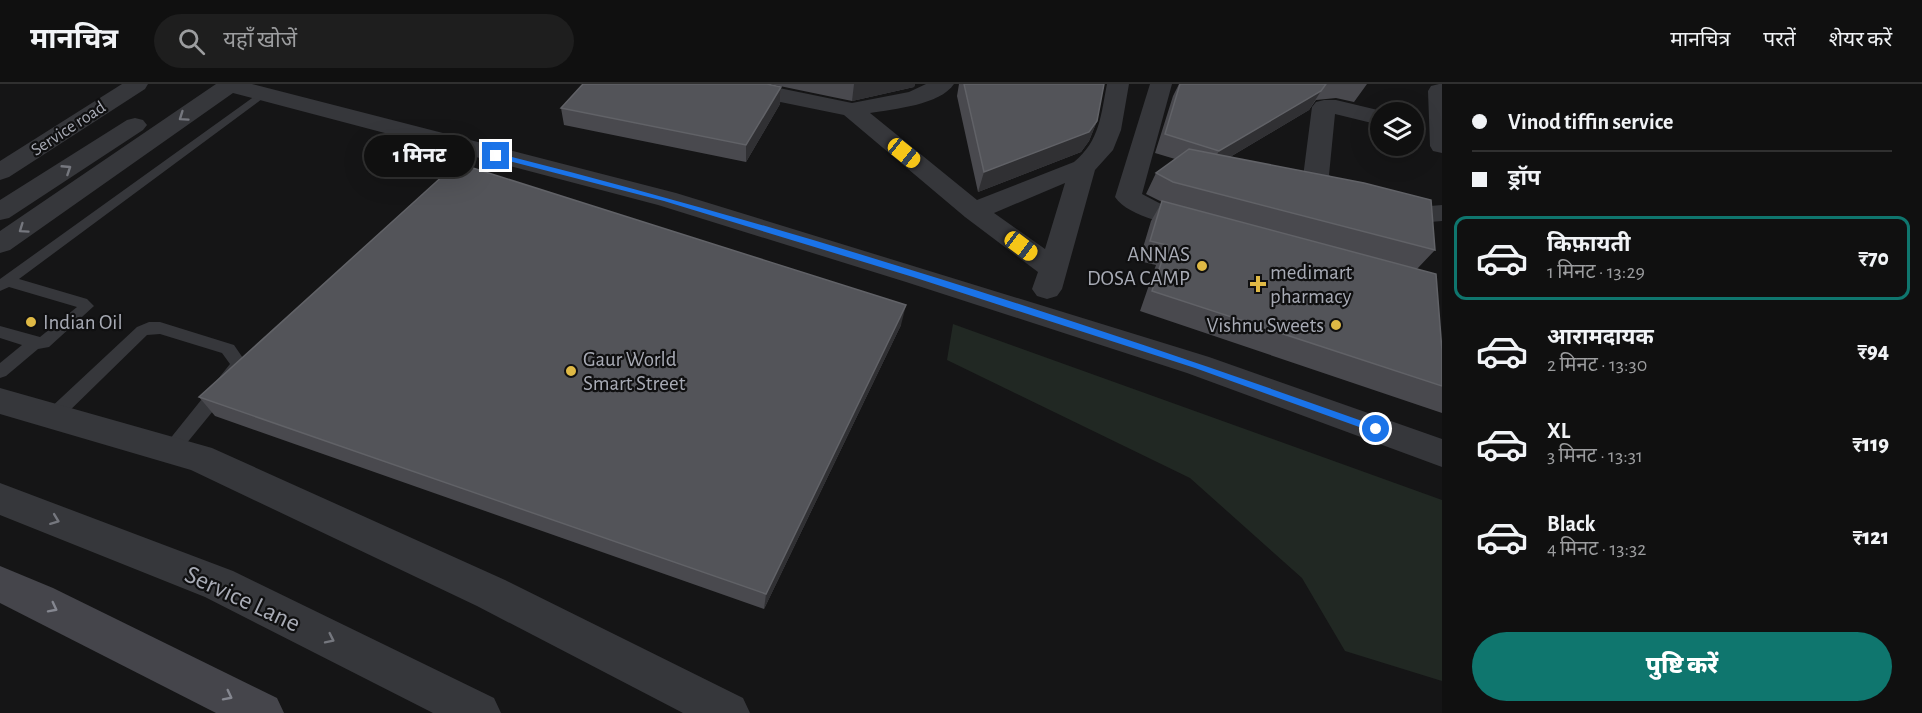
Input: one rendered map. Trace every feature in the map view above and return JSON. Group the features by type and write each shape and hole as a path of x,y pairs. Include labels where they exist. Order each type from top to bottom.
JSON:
{"main road":[{"path":"0,584 39,601 262,713"}],"street":[{"name":"Service road","path":"0,172 137,84"},
{"path":"0,212 197,84"},
{"path":"727,84 852,110 915,98 943,84"},
{"path":"974,211 1083,167 1097,158 1103,148 1115,111 1118,84"},
{"path":"1161,84 1128,197 1152,210 1219,228"},
{"path":"0,244 231,85 269,89 667,199 1038,314 1198,366 1442,453"},
{"path":"1435,135 1439,91 1442,91"},
{"path":"1370,115 1336,107 1324,107 1316,177 1328,187 1430,214 1442,213"},
{"path":"852,110 974,211 1053,269"},
{"path":"1038,314 1083,167"},
{"path":"0,401 200,458 491,593 728,713"},
{"name":"Service Lane","path":"0,499 219,584 479,713"}],"lane":[{"path":"4,283 269,89"},
{"path":"0,332 34,343 44,343 87,306 4,283"},
{"path":"53,416 142,331 160,328 228,349 239,364 225,385 171,450"},
{"path":"0,372 34,343"}],"shaded area":[{"path":"953,324 1442,500 1442,681 1345,651 1302,578 1190,478 947,360"}],"building":[{"path":"583,84 767,84 781,87 746,145 561,108"},
{"path":"964,84 1104,84 1097,121 1089,132 984,172"},
{"path":"1180,84 1326,84 1321,91 1219,151 1165,134"},
{"path":"1189,149 1364,183 1431,200 1435,250 1173,182 1156,173"},
{"name":"Gaur World Smart Street","path":"457,163 906,305 766,594 199,397"},
{"path":"1162,201 1436,274 1442,351 1442,386 1152,291 1167,245 1150,241"}],"place":[{"name":"ANNAS DOSA CAMP","path":"1202,266"},
{"name":"medimart pharmacy","path":"1258,284"},
{"name":"Indian Oil","path":"31,322"},
{"name":"Vishnu Sweets","path":"1336,325"},
{"name":"Gaur World Smart Street","path":"571,371"}],"route":[{"path":"496,156 667,199 916,275 1198,366 1376,429"}]}
